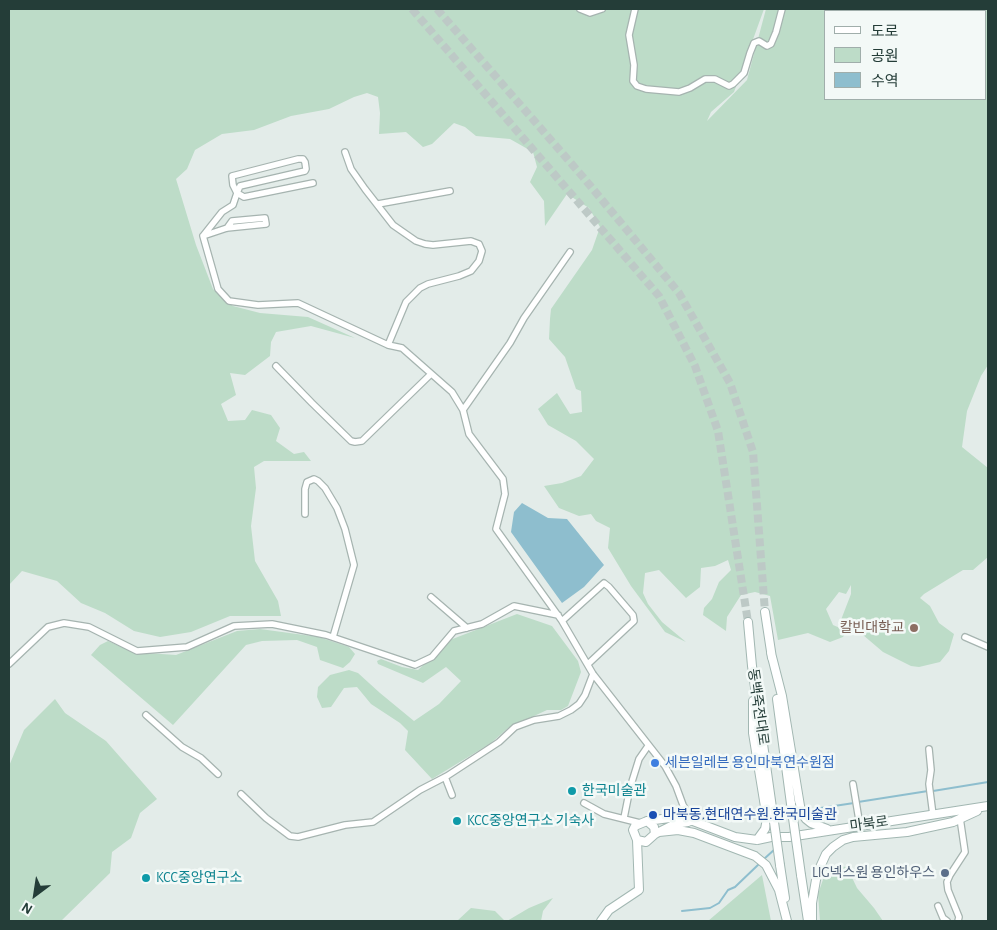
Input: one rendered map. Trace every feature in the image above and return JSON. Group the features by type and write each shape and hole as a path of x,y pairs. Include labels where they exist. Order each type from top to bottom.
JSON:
{"main road":[{"name":"동백죽전대로","path":"765,612 808,921"},
{"name":"동백죽전대로","path":"748,622 770,821"},
{"path":"771,653 782,696 804,834"},
{"path":"812,921 812,903 817,874 826,854 833,847 853,837 907,832 953,822 987,806"},
{"name":"마북로","path":"644,822 677,817 736,837 757,840 987,806"},
{"path":"801,812 811,823 828,830"},
{"path":"637,840 646,842 657,833 675,824 693,821"},
{"path":"770,821 771,837"},
{"path":"757,840 770,821"},
{"path":"770,821 780,865 787,921"},
{"path":"601,921 609,910 639,890 637,840 633,830 635,826 644,822 654,827 657,833"},
{"path":"657,833 678,830 694,833 755,856 766,865 779,890 787,921"}],"street":[{"path":"580,9 590,13 602,9"},
{"path":"635,9 629,36 634,64 633,81 646,90 676,92 685,90 702,80 708,79 717,80 730,86 733,84 744,73 754,43 759,42 767,46 771,44 782,9"},
{"path":"345,152 352,169 365,189 393,225 416,241 433,245 471,240 479,244 482,251 479,261 471,271 420,288 406,302 388,345"},
{"path":"203,236 222,212 233,205 237,193 240,186 305,172 305,162 304,159 298,160 232,176 233,185 237,193 244,197 313,183"},
{"path":"378,204 450,192"},
{"path":"203,236 227,228 266,224 265,218 232,222 227,228"},
{"path":"203,236 218,289 229,300 258,305 298,302 388,345 402,348 452,392 463,410 469,434 503,479 505,494 496,529 558,615 593,674 665,766 676,786 683,805 693,821"},
{"path":"463,410 510,344 524,318 570,252"},
{"path":"276,366 350,441 355,442 362,440 431,374"},
{"path":"305,514 305,489 307,482 314,479 325,488 338,508 346,529 354,565 333,637"},
{"path":"562,621 604,583 633,615 634,621 588,664"},
{"path":"431,596 466,628"},
{"path":"9,664 48,627 64,623 89,627 138,651 187,646 234,626 272,624 333,637 415,665 432,657 454,631 482,624 514,606 558,615"},
{"path":"965,637 988,647"},
{"path":"240,794 290,836 298,837 344,825 373,822 420,790 445,777 499,742 515,727 534,720 558,716 572,710 585,695 593,674"},
{"path":"146,715 182,747 201,758 218,774"},
{"path":"624,818 630,788 639,759 648,746"},
{"path":"929,749 933,815"},
{"path":"445,777 452,795"},
{"path":"853,784 860,826"},
{"path":"584,803 604,814 644,822"},
{"path":"958,921 959,917 948,890 947,882 965,852 960,818"},
{"path":"938,906 943,918 947,921"}],"green space":[{"path":"9,9 764,9 734,92 711,112 707,121 747,80 766,9 988,9 988,365 981,376 967,411 962,447 988,468 988,557 973,570 963,570 920,598 930,606 939,623 954,634 949,651 940,662 919,667 911,666 883,652 849,626 839,625 851,594 851,585 846,594 839,592 826,609 833,625 847,631 843,637 830,642 808,633 778,640 770,596 755,592 741,595 727,617 726,631 703,615 704,608 712,599 719,582 731,570 728,560 715,566 701,568 700,587 686,598 659,570 645,573 643,593 648,604 662,622 686,642 665,632 631,586 608,548 610,528 596,521 591,514 579,516 559,508 544,486 562,483 581,476 594,459 576,441 548,425 538,409 557,393 570,414 582,412 581,391 576,389 565,357 549,339 550,319 551,309 592,250 600,227 589,208 567,194 545,226 544,201 530,182 537,167 533,152 510,139 476,136 465,127 454,123 432,144 423,147 406,132 379,134 380,113 378,97 367,93 329,109 291,116 254,130 222,134 195,150 187,169 176,179 196,245 213,289 233,306 260,313 308,317 355,338 311,326 276,332 271,342 270,356 245,375 230,373 236,395 221,404 228,421 245,420 252,410 271,415 280,428 276,441 294,454 304,452 311,461 264,461 254,467 256,488 251,526 255,561 278,601 281,616 230,616 191,632 160,637 134,631 105,613 81,603 57,581 22,571 9,585"},
{"path":"517,614 552,626 578,661 581,672 568,706 561,710 547,710 508,728 491,743 432,779 405,750 408,731 400,723 371,704 357,687 344,688 331,707 322,708 317,697 318,687 330,675 349,670 358,673 414,721 439,704 461,681 446,667 423,683 378,664 377,661 381,659 402,667 418,670 450,640"},
{"path":"260,629 319,637 349,647 355,654 343,668 320,660 317,647 297,640 262,641 246,645 173,725 91,655 100,645 108,641 126,649 176,655 237,631"},
{"path":"55,699 65,713 106,741 157,799 140,813 131,838 112,852 110,873 61,921 9,921 9,766 24,730"},
{"path":"847,867 857,888 883,921 820,921 818,894 827,868"},
{"path":"762,875 771,921 708,921"},
{"path":"553,898 543,911 541,921 507,921 529,908"},
{"path":"471,908 495,911 505,921 457,921"}],"water":[{"path":"522,503 548,518 567,519 604,565 584,587 562,603 511,532 514,512"}],"waterway":[{"path":"933,791 988,782"},
{"path":"858,802 928,791"},
{"path":"814,809 854,803"},
{"path":"764,859 775,849"},
{"path":"682,911 710,908 719,903 728,890 735,887 760,863"}],"tunnel":[{"path":"412,9 659,296 695,366 718,431 748,622"},
{"path":"437,9 583,177 679,293 730,383 753,452 765,612"}],"place":[{"name":"칼빈대학교","path":"914,628"},
{"name":"세븐일레븐 용인마북연수원점","path":"655,763"},
{"name":"한국미술관","path":"572,791"},
{"name":"마북동.현대연수원.한국미술관","path":"653,815"},
{"name":"KCC중앙연구소 기숙사","path":"457,821"},
{"name":"LIG넥스원 용인하우스","path":"945,873"},
{"name":"KCC중앙연구소","path":"146,878"}]}
